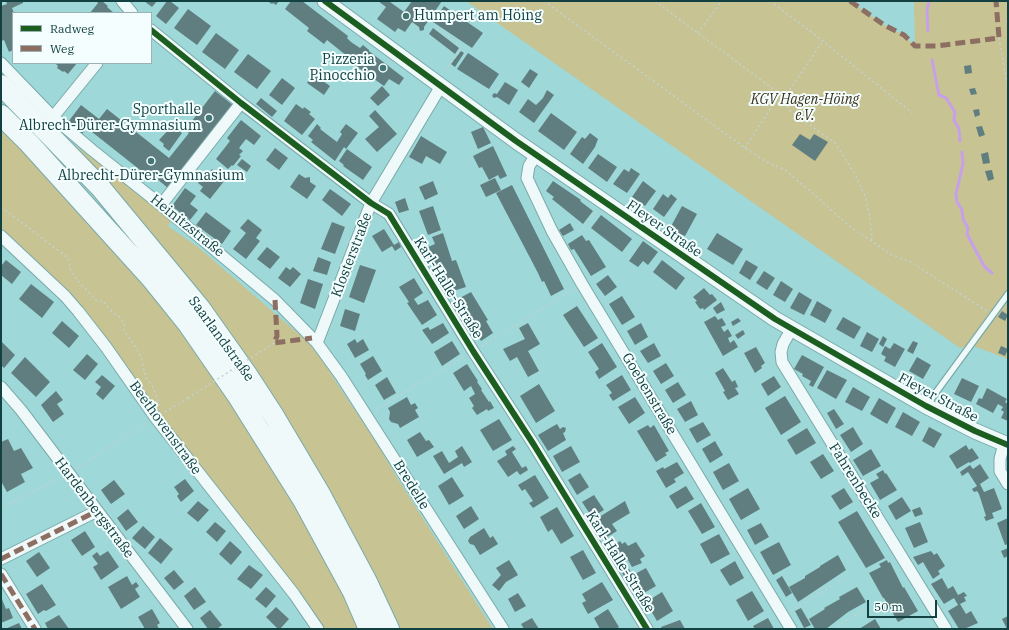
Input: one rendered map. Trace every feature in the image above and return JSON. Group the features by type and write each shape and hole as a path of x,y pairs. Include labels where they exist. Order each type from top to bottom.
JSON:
{"highway":[{"name":"Saarlandstraße","path":"1,85 100,187 200,308 274,416 319,492 367,582 389,629"},
{"name":"Saarlandstraße","path":"1,115 29,143 151,278 188,324 237,395 303,500 353,592 369,629"}],"street":[{"path":"122,1 131,12"},
{"name":"Fleyer Straße","path":"325,1 536,155 792,330 926,406 975,432 1006,444"},
{"name":"Karl-Halle-Straße","path":"152,31 241,103 371,203 389,214 647,629"},
{"name":"Heinitzstraße","path":"1,63 53,117 275,300 317,343"},
{"path":"53,117 96,64"},
{"name":"Klosterstraße","path":"317,343 371,203 439,84"},
{"path":"161,205 241,103"},
{"name":"Goebenstraße","path":"536,155 529,166 527,178 552,231 582,284 791,629"},
{"name":"Beethovenstraße","path":"1,236 65,296 78,311 160,415 294,594 318,629"},
{"name":"Fahrenbecke","path":"792,330 783,344 781,352 782,362 946,629"},
{"name":"Bredelle","path":"317,343 367,415 503,629"},
{"name":"Hardenbergstraße","path":"1,387 21,410 186,629"},
{"path":"1006,444 1000,459 1000,470 1008,484"},
{"path":"1,559 97,511"},
{"path":"1,574 35,629"}],"lane":[{"path":"926,406 1008,294"}],"path":[{"path":"544,1 745,148 765,161 785,170 848,225 872,242 892,255 911,262 989,311 992,316"},
{"path":"655,1 780,94 784,98 789,110 835,143 855,174 865,196 870,217 872,242"},
{"path":"698,33 722,1"},
{"path":"770,1 824,41 912,113"},
{"path":"436,28 462,47 439,84"},
{"path":"999,38 1008,88"},
{"path":"784,98 824,41"},
{"path":"745,148 780,94"},
{"path":"579,232 604,202"},
{"path":"1,207 68,258 71,271 80,283 97,301 103,301 114,314 120,317 124,323 124,331 137,349 142,360 145,376 152,385 160,415"},
{"path":"367,415 582,284"},
{"path":"1,508 69,474 274,343"},
{"path":"783,616 844,578"},
{"path":"833,629 864,609"}],"green space":[{"name":"KGV Hagen-Höing e.V.","path":"466,1 850,1 884,25 904,35 915,46 914,1 1008,1 1008,359 971,345 960,348"},
{"path":"38,108 69,141 108,170 171,221 168,226 198,247 308,342 323,361 378,445 493,629 395,629 340,516"},
{"path":"1,117 148,280 300,501 364,629 321,629 159,414 109,342 87,315 1,232"}],"building":[{"path":"6,1 23,1 23,3 12,8 14,12 12,12 12,50 9,52 4,40 1,41 1,6 7,4"},
{"path":"96,1 102,1 113,12 91,12 98,3"},
{"path":"144,1 157,1 152,7"},
{"path":"167,1 170,1 179,8 166,24 156,16"},
{"path":"267,1 279,1 276,5"},
{"path":"291,1 302,1 348,36 347,38 351,42 360,48 363,45 404,78 399,85 389,79 384,86 346,59 347,56 327,40 324,44 307,31 309,28 285,9"},
{"name":"Humpert am Höing","path":"378,1 391,1 390,2 404,12 412,1 442,1 424,27 424,30 420,31 419,27 412,22 405,32 398,28 395,32 377,19 386,7"},
{"path":"444,6 483,33 472,48 433,22"},
{"path":"188,9 211,26 197,45 174,28"},
{"path":"433,28 459,48 455,54 429,34"},
{"path":"216,33 239,50 225,69 202,52"},
{"path":"461,51 464,53 455,67 451,64"},
{"path":"468,53 499,74 489,89 457,69"},
{"path":"248,54 271,71 257,89 234,72"},
{"path":"56,64 76,64 68,74 57,68 58,66"},
{"path":"971,65 972,73 965,74 964,66"},
{"path":"530,69 538,74 529,88 521,82"},
{"path":"313,74 330,86 324,95 307,83"},
{"path":"282,78 295,88 282,105 269,95"},
{"path":"505,82 518,90 509,105 497,97 494,98 492,96 494,93 497,94"},
{"path":"382,86 390,95 378,106 370,98"},
{"path":"975,88 977,94 971,95 969,89"},
{"path":"547,90 554,95 534,123 519,112 528,99 536,105 543,98"},
{"path":"215,91 234,106 169,189 156,178 154,181 87,128 82,134 68,122 81,105 99,119 107,109 169,158 189,133 185,130"},
{"path":"261,98 277,111 272,117 256,104"},
{"path":"296,104 311,112 309,114 315,119 302,135 284,121"},
{"path":"979,109 980,115 975,117 973,110"},
{"path":"375,110 397,134 377,152 365,139 379,127 369,116"},
{"path":"551,113 577,132 564,150 538,131"},
{"path":"241,120 261,136 254,145 246,139 239,148 243,151 239,155 241,156 233,166 232,165 228,169 216,159 230,141 227,138"},
{"path":"317,124 321,128 320,129 337,142 342,134 340,132 346,124 358,133 346,149 344,147 335,161 311,142 313,140 308,136"},
{"path":"172,126 182,133 169,151 159,140"},
{"path":"982,126 985,135 979,137 976,127"},
{"path":"483,127 491,143 478,149 471,132"},
{"path":"590,133 598,139 595,147 583,164 570,154 582,137 585,139"},
{"path":"800,134 810,140 814,134 828,142 815,161 792,145"},
{"path":"421,136 447,152 440,164 426,156 422,164 409,157"},
{"path":"493,146 507,176 500,179 498,175 489,180 482,167 479,168 473,156"},
{"path":"275,148 288,158 279,170 266,160"},
{"path":"347,149 372,167 363,180 343,166 344,165 339,161"},
{"path":"988,152 990,163 983,164 981,154"},
{"path":"598,154 617,167 607,182 588,168"},
{"path":"242,159 251,166 247,172 237,165"},
{"path":"631,168 640,174 627,193 613,184 624,169 629,172"},
{"path":"212,169 225,180 210,199 200,191 203,187 198,183"},
{"path":"992,170 994,179 988,181 985,171"},
{"path":"299,174 305,178 310,177 310,182 316,186 307,199 290,187"},
{"path":"495,178 501,190 486,197 480,185"},
{"path":"433,181 438,194 425,200 419,187"},
{"path":"553,181 581,200 580,201 593,211 583,224 552,199 554,197 546,191"},
{"path":"643,181 656,191 645,206 632,197"},
{"path":"512,185 564,289 551,296 544,281 542,282 496,193"},
{"path":"185,188 196,196 190,204 198,210 190,220 172,206"},
{"path":"330,189 351,204 342,216 322,200"},
{"path":"663,194 668,198 671,194 677,199 664,217 653,209"},
{"path":"405,198 409,210 399,213 395,202"},
{"path":"433,206 441,230 428,235 419,211"},
{"path":"682,206 697,214 685,236 669,230"},
{"path":"206,212 231,231 222,244 196,225"},
{"path":"601,215 632,239 622,252 591,228"},
{"path":"248,219 262,230 256,238 260,241 246,259 233,249 246,233 240,228"},
{"path":"332,222 345,227 335,254 321,249"},
{"path":"570,223 574,230 563,236 559,230"},
{"path":"384,229 394,245 399,242 401,247 395,251 392,246 382,252 372,236"},
{"path":"443,233 452,261 456,260 466,287 450,292 440,266 436,267 428,247 435,244 432,237"},
{"path":"717,233 743,249 733,265 707,249"},
{"path":"582,235 586,241 589,240 606,267 591,276 574,249 571,250 568,244"},
{"path":"643,241 658,252 648,265 643,261 638,267 629,261"},
{"path":"267,247 280,257 270,269 257,259"},
{"path":"318,257 331,262 327,275 313,271"},
{"path":"6,260 21,272 12,284 1,275 1,266"},
{"path":"662,260 685,278 676,290 653,272"},
{"path":"746,260 758,267 750,280 739,273"},
{"path":"360,265 376,270 364,303 349,297"},
{"path":"286,267 290,270 293,267 301,274 290,287 278,278"},
{"path":"764,271 775,278 767,290 756,283"},
{"path":"608,275 617,287 605,296 596,284"},
{"path":"414,278 423,293 414,299 418,305 428,300 437,315 422,325 407,303 409,302 399,287"},
{"path":"308,279 323,284 315,309 300,303"},
{"path":"781,281 793,289 785,302 773,295"},
{"path":"31,284 54,302 42,318 19,299"},
{"path":"704,288 717,300 704,310 703,308 700,309 695,302 697,301 693,297"},
{"path":"471,292 488,320 486,321 493,333 481,341 456,300"},
{"path":"799,292 812,300 804,315 790,308"},
{"path":"622,296 635,317 622,325 609,304"},
{"path":"817,301 832,310 825,323 810,315"},
{"path":"721,302 725,310 717,314 713,308"},
{"path":"577,306 598,338 584,347 563,315"},
{"path":"345,309 360,314 355,331 340,326"},
{"path":"1002,311 1008,315 1005,321 998,317"},
{"path":"715,316 718,320 722,318 726,325 721,327 724,332 728,329 732,336 728,338 730,343 734,340 738,347 723,356 704,322"},
{"path":"843,317 861,327 854,339 836,329"},
{"path":"738,318 741,321 733,326 731,322"},
{"path":"62,321 79,336 69,348 52,333"},
{"path":"443,323 449,333 432,344 422,330 428,327 430,330"},
{"path":"528,323 540,344 528,351 539,371 528,377 517,357 510,361 503,349 525,339 519,328"},
{"path":"641,323 648,337 635,345 627,331"},
{"path":"743,330 745,334 738,339 735,335"},
{"path":"867,332 879,339 872,352 860,346"},
{"path":"883,336 887,339 883,347 879,344"},
{"path":"355,339 357,343 363,339 369,350 355,358 347,344"},
{"path":"1,341 15,355 4,368 1,365"},
{"path":"452,341 460,354 442,366 434,352"},
{"path":"913,341 918,343 913,354 907,351"},
{"path":"602,343 617,367 599,379 595,372 599,369 588,352"},
{"path":"654,343 661,356 648,363 640,351"},
{"path":"894,343 905,349 895,367 884,361 886,357 881,354 885,346 890,349"},
{"path":"1001,346 1008,349 1005,356 998,353"},
{"path":"756,347 765,363 761,366 762,368 755,373 744,353"},
{"path":"87,354 98,364 85,380 73,370"},
{"path":"802,355 824,367 813,387 809,385 811,381 794,369"},
{"path":"373,356 382,371 368,380 360,364"},
{"path":"25,357 50,382 36,397 11,373"},
{"path":"917,357 931,365 923,379 909,371"},
{"path":"666,363 674,376 661,384 653,371"},
{"path":"467,364 478,381 477,382 482,389 481,390 494,408 488,411 487,409 477,415 472,408 474,406 469,398 475,394 471,386 464,391 453,373"},
{"path":"723,368 732,382 735,380 738,387 735,388 739,394 728,400 723,392 725,391 715,373"},
{"path":"827,370 847,380 836,399 817,388"},
{"path":"102,375 115,386 103,400 96,394 101,387 95,382"},
{"path":"622,375 631,390 613,401 609,395 612,393 606,385"},
{"path":"774,376 781,387 768,396 761,384"},
{"path":"387,377 396,393 384,400 375,385"},
{"path":"962,378 979,386 971,402 954,394"},
{"path":"678,382 686,395 673,403 665,390"},
{"path":"539,384 555,411 536,423 520,396"},
{"path":"853,387 870,397 862,411 845,402"},
{"path":"987,388 1007,399 1005,402 1008,404 1008,421 1001,418 1004,412 1001,410 1003,407 998,404 993,413 976,404 979,398 982,399"},
{"path":"56,391 63,400 57,404 64,414 53,422 41,405"},
{"path":"785,396 801,422 781,435 765,408"},
{"path":"407,397 411,405 415,403 418,408 415,410 419,417 400,428 398,424 391,422 389,419 390,412 388,408"},
{"path":"635,397 645,413 629,424 618,407"},
{"path":"879,398 896,408 887,424 870,414"},
{"path":"691,401 698,415 685,422 677,409"},
{"path":"834,409 844,424 836,429 827,413"},
{"path":"903,412 920,422 912,436 895,427"},
{"path":"499,419 512,440 493,451 480,430"},
{"path":"703,422 711,435 697,443 689,429"},
{"path":"557,424 560,429 563,427 566,428 565,432 563,433 566,440 548,451 538,435"},
{"path":"648,425 650,428 654,425 669,451 665,453 667,455 656,462 637,431"},
{"path":"853,427 863,444 851,452 840,435"},
{"path":"929,427 942,434 934,448 922,441"},
{"path":"807,428 816,443 796,455 787,440"},
{"path":"420,432 426,441 429,440 434,447 417,457 407,440"},
{"path":"8,439 14,451 21,448 33,468 21,474 25,482 7,492 1,481 1,442"},
{"path":"715,441 723,455 710,463 702,449"},
{"path":"966,445 969,450 972,448 979,458 957,469 949,456"},
{"path":"462,446 472,462 464,467 462,463 444,474 433,456 442,451 449,463 458,457 455,451"},
{"path":"513,446 516,449 512,452 522,468 526,466 528,470 520,475 517,471 508,477 497,461 507,455 505,451"},
{"path":"571,446 580,462 562,472 553,456"},
{"path":"871,449 881,466 863,476 853,460"},
{"path":"823,454 834,471 821,479 810,462"},
{"path":"677,462 684,473 674,479 676,482 666,488 656,471 663,467 664,469"},
{"path":"729,463 739,481 723,490 713,472"},
{"path":"980,464 989,478 980,484 984,492 994,488 1002,509 992,513 994,518 986,521 984,517 986,516 979,494 977,491 974,492 972,489 977,486 968,472 962,476 960,472 970,465 973,469"},
{"path":"883,470 897,490 880,500 870,483 879,478 876,474"},
{"path":"580,473 589,487 577,495 568,480"},
{"path":"535,475 549,498 533,508 529,503 533,501 525,489 522,491 518,485"},
{"path":"452,477 464,496 449,505 438,486"},
{"path":"185,479 194,491 181,502 177,496 179,494 174,487"},
{"path":"114,480 125,494 111,504 101,490"},
{"path":"686,486 694,499 677,509 669,496"},
{"path":"748,488 760,509 741,520 729,499"},
{"path":"844,488 853,502 840,510 831,496"},
{"path":"594,495 604,510 592,517 582,502"},
{"path":"902,497 911,511 896,520 888,506"},
{"path":"198,501 209,510 198,522 187,513"},
{"path":"625,501 630,513 612,524 617,531 604,539 594,522 597,520 596,519"},
{"path":"701,503 715,527 702,534 688,511"},
{"path":"471,506 479,519 464,529 456,516"},
{"path":"557,507 574,536 561,544 552,529 548,532 540,517"},
{"path":"920,507 923,514 915,517 912,510"},
{"path":"128,509 138,522 126,531 117,518"},
{"path":"857,511 885,558 866,568 838,522"},
{"path":"1008,518 1008,544 1005,545 997,523"},
{"path":"215,522 226,531 217,542 206,532"},
{"path":"920,522 928,542 914,548 905,528"},
{"path":"761,523 769,537 755,545 747,530"},
{"path":"143,526 155,537 145,549 132,538"},
{"path":"484,528 490,538 493,536 498,544 480,555 474,545 470,544 468,541 470,537"},
{"path":"85,531 95,547 82,556 71,540"},
{"path":"719,534 730,554 711,564 700,544"},
{"path":"160,538 173,549 161,564 148,553"},
{"path":"230,541 242,552 231,565 219,554"},
{"path":"620,541 622,544 625,542 628,546 636,542 645,556 640,559 642,563 632,567 628,560 620,565 613,552 615,550 613,546"},
{"path":"779,542 791,565 773,575 760,552"},
{"path":"1008,548 1008,556 1004,558 1001,551"},
{"path":"583,550 596,573 583,580 570,557"},
{"path":"108,551 119,567 101,580 93,567 98,564 92,556 97,552 100,556"},
{"path":"931,551 934,555 937,553 945,566 938,571 940,574 933,579 923,562 918,565 913,557"},
{"path":"39,552 50,568 37,577 26,561"},
{"path":"838,555 846,570 798,602 789,587 805,578 805,576"},
{"path":"509,560 518,575 506,582 499,591 492,585 501,575 496,568"},
{"path":"887,560 888,563 890,562 903,588 904,587 918,611 898,622 869,573 881,567 879,564"},
{"path":"735,561 744,578 730,586 720,570"},
{"path":"249,565 263,575 251,589 237,579"},
{"path":"646,568 656,586 637,597 622,573 629,569 633,575"},
{"path":"174,570 184,582 174,590 164,578"},
{"path":"127,576 132,585 136,582 139,586 135,589 140,597 121,609 108,587"},
{"path":"782,576 792,593 786,597 776,580"},
{"path":"942,578 948,589 953,586 958,595 964,592 967,596 964,597 966,601 960,604 966,614 971,611 978,623 964,629 959,629 948,611 958,605 954,598 944,604 931,584"},
{"path":"602,582 613,600 588,614 582,603 586,601 582,594"},
{"path":"42,584 56,605 38,614 26,594"},
{"path":"195,587 206,602 194,610 184,596"},
{"path":"266,587 276,596 266,608 255,599"},
{"path":"857,587 866,602 848,612 826,629 815,629 809,619 840,599 839,597"},
{"path":"752,591 764,611 748,621 736,600"},
{"path":"662,592 673,611 657,621 646,602"},
{"path":"518,593 526,606 515,612 508,599"},
{"path":"1,597 6,609 9,608 13,618 1,623"},
{"path":"276,607 289,619 280,629 278,629 266,617"},
{"path":"801,608 811,625 804,628 795,611"},
{"path":"152,609 160,623 157,625 159,629 145,629 138,617"},
{"path":"608,609 619,627 616,629 600,629 594,618"},
{"path":"210,610 222,625 217,629 208,629 200,618"},
{"path":"59,615 69,629 48,629 45,623"},
{"path":"1008,616 1008,629 1007,629 1002,619"},
{"path":"532,618 539,629 524,629 521,624"},
{"path":"768,618 774,629 755,629 753,626"},
{"path":"875,619 881,629 859,629"},
{"path":"680,620 685,629 662,629 661,627"},
{"path":"19,623 22,629 5,629"}],"waterway":[{"path":"928,31 927,11 929,1"},
{"path":"932,60 939,95 946,98 955,112 954,120 959,129 960,141"},
{"path":"962,152 963,164 956,194 957,202 962,210 963,219 968,228 967,234 984,266 992,273"}],"marked path":[{"path":"850,1 884,25 904,35 915,46 936,46 999,38 996,1"},
{"path":"275,300 277,336 274,343 312,338"},
{"path":"1,559 97,511"},
{"path":"1,574 35,629"}],"cycle path":[{"path":"325,1 516,141 775,319 926,406 975,431 1008,445"},
{"path":"152,31 241,103 371,203 389,214 647,629"}],"place":[{"name":"Humpert am Höing","path":"406,16"},
{"name":"Pizzeria Pinocchio","path":"383,68"},
{"name":"Sporthalle Albrech-Dürer-Gymnasium","path":"209,118"},
{"name":"Albrecht-Dürer-Gymnasium","path":"151,161"}]}
